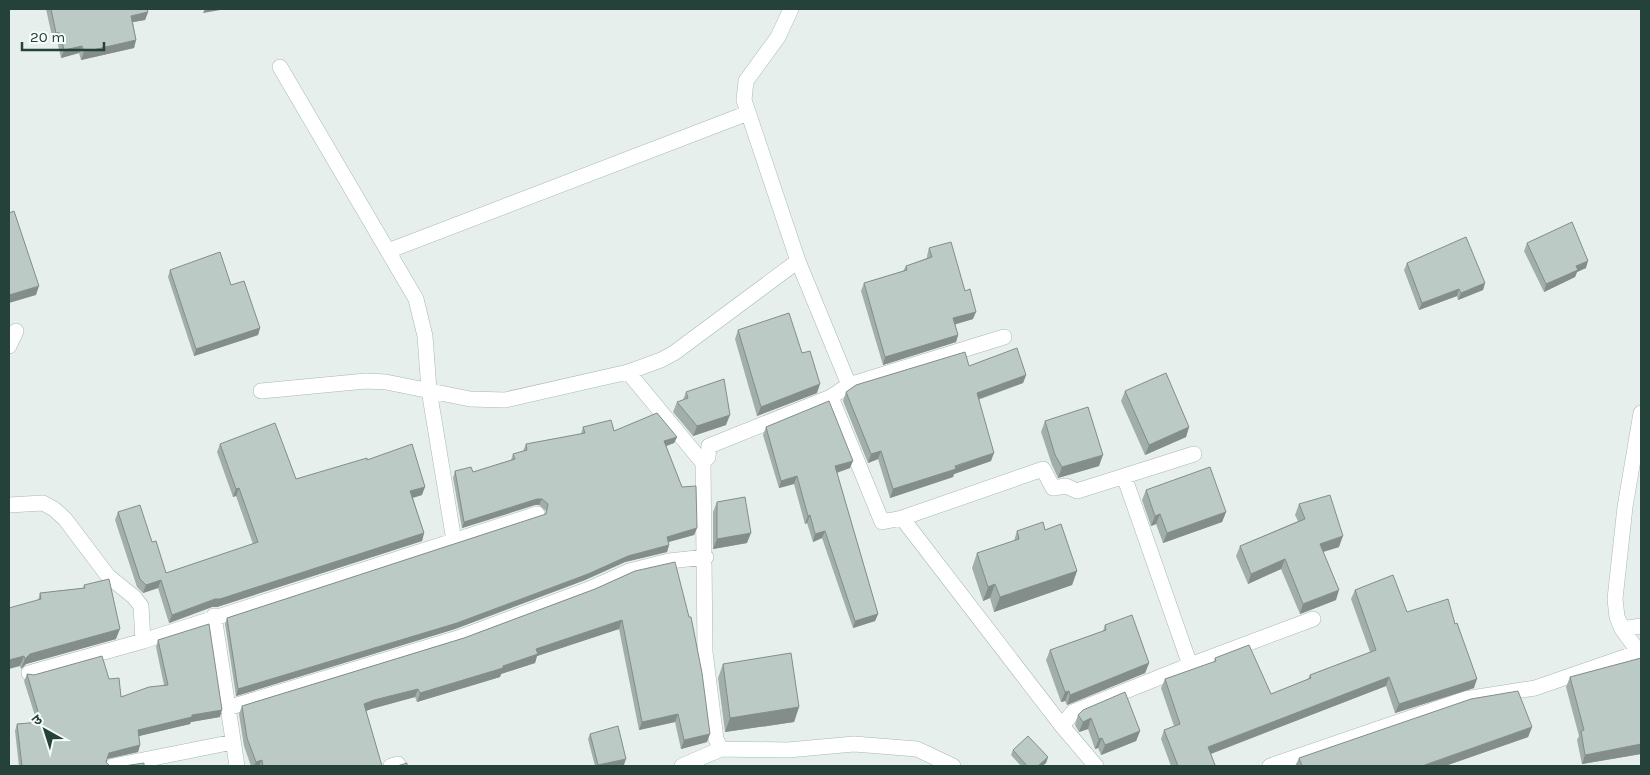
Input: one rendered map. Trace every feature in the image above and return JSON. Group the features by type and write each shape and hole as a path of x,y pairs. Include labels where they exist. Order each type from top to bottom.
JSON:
{"street":[{"path":"791,9 778,37 746,81 744,100 798,261 849,385"},
{"path":"280,67 416,299 422,316 429,390 454,542"},
{"path":"388,251 748,114"},
{"path":"261,391 366,381 386,382 470,399 505,400 628,372 661,360 674,353 798,261"},
{"path":"9,346 16,331"},
{"path":"703,463 708,457 709,446 831,397 849,385 1004,337"},
{"path":"628,372 703,463 703,526 706,557 705,652 716,739 721,749"},
{"path":"831,397 882,522 902,518 1043,469 1052,488 1066,486 1077,491 1194,454"},
{"path":"1270,766 1465,699 1535,688 1640,654 1622,629 1617,617 1615,599 1625,507 1641,413"},
{"path":"1124,476 1190,665"},
{"path":"9,505 42,503 54,509 65,519 108,576 134,597 141,606 143,641"},
{"path":"29,672 143,641 214,616 318,586 537,514"},
{"path":"902,518 1062,726 1096,766"},
{"path":"227,708 458,638 589,589 629,571 669,561 706,557"},
{"path":"214,616 237,766"},
{"path":"1062,726 1073,712 1190,665 1313,620"},
{"path":"1622,629 1641,626"},
{"path":"113,766 233,742"},
{"path":"682,766 721,749 788,750 863,744 917,749 953,766"}],"building":[{"path":"51,9 147,9 148,12 131,16 136,40 84,52 82,46 64,50 60,33 56,33"},
{"path":"14,211 39,286 9,295 9,213"},
{"path":"1572,222 1588,261 1576,266 1578,270 1546,284 1527,243"},
{"path":"1466,237 1485,283 1461,293 1459,289 1422,303 1407,263"},
{"path":"951,242 965,291 970,289 976,312 953,318 958,335 885,357 864,283 907,270 906,266 932,257 929,248"},
{"path":"220,252 231,285 244,281 260,328 196,349 170,270"},
{"path":"789,313 802,353 810,351 820,384 761,407 738,330"},
{"path":"1017,348 1026,375 977,393 994,453 955,466 956,469 893,489 881,451 871,454 846,392 856,385 965,352 969,366"},
{"path":"1166,373 1189,427 1149,445 1125,391"},
{"path":"724,379 730,415 697,426 677,402 688,398 686,392"},
{"path":"829,401 853,461 835,466 878,614 855,621 825,531 815,534 797,476 781,481 766,427"},
{"path":"1088,407 1103,455 1062,467 1055,455 1045,421"},
{"path":"657,413 677,437 664,441 682,487 696,486 697,528 667,537 669,545 628,556 588,574 457,623 238,689 227,618 546,514 548,504 542,499 537,499 464,522 455,471 471,467 473,472 515,459 513,454 527,450 526,444 585,433 583,427 611,420 614,431"},
{"path":"275,423 296,479 367,458 367,460 412,444 425,487 410,491 424,533 220,599 215,599 172,615 161,580 146,585 140,579 118,512 140,505 152,542 156,541 166,573 258,542 239,488 236,489 220,444"},
{"path":"1210,467 1226,512 1167,533 1160,514 1155,516 1146,490"},
{"path":"1330,495 1343,536 1320,544 1339,590 1303,604 1285,559 1251,574 1240,546 1305,519 1299,504"},
{"path":"745,497 751,533 717,539 717,502"},
{"path":"1043,522 1045,530 1061,524 1077,571 1000,597 995,584 988,587 977,553 1019,539 1017,531"},
{"path":"675,562 689,617 691,617 702,673 710,734 684,740 678,714 642,722 622,620 536,649 538,654 503,666 503,668 420,693 418,689 364,704 382,766 263,766 262,760 256,762 247,738 242,706 464,638 595,589 635,571"},
{"path":"1393,575 1407,612 1448,599 1455,624 1457,623 1477,679 1399,704 1389,677 1208,747 1215,765 1213,766 1178,766 1164,730 1180,724 1165,679 1216,661 1215,658 1249,645 1271,694 1311,678 1310,675 1376,650 1355,590"},
{"path":"109,579 120,629 30,654 25,659 24,656 9,660 9,608 41,599 40,593 85,588 84,585"},
{"path":"1132,615 1149,663 1070,695 1069,691 1065,692 1050,650 1106,630 1105,625"},
{"path":"209,624 222,710 192,715 192,717 138,730 140,745 109,753 106,762 110,766 22,766 17,724 41,722 27,674 34,675 102,656 109,679 119,678 121,697 149,687 168,685 158,640"},
{"path":"791,653 799,707 730,718 723,664"},
{"path":"1641,658 1641,744 1585,755 1581,731 1584,730 1570,677"},
{"path":"1518,691 1532,727 1422,766 1302,766 1299,758 1471,699"},
{"path":"1125,692 1140,731 1105,745 1102,738 1099,739 1091,718 1083,722 1078,715 1083,710"},
{"path":"618,726 626,759 598,765 590,734"},
{"path":"1028,736 1048,757 1038,766 1027,766 1013,750"},
{"path":"144,763 144,766 124,766"}]}
